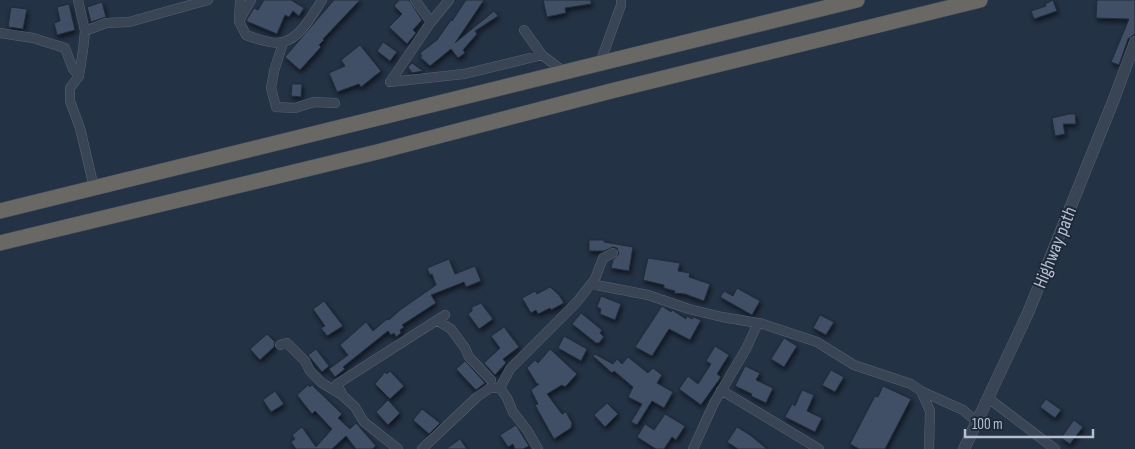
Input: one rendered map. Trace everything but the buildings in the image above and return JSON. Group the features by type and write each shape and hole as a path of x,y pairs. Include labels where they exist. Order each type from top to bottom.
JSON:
{"highway":[{"path":"0,211 857,0"},
{"path":"0,243 377,152 611,91 980,0"}],"street":[{"path":"78,0 85,31 79,76 70,88 70,101 80,128 92,179"},
{"path":"85,31 106,23 129,22 208,0"},
{"path":"240,0 239,21 246,35 270,43 283,43 292,39 300,32 322,0"},
{"path":"239,21 251,0"},
{"path":"415,0 431,22"},
{"path":"449,0 431,22 390,82 464,74 542,55"},
{"path":"600,63 621,5 621,0"},
{"path":"524,30 542,55 559,68 559,74"},
{"path":"0,33 33,38 65,48 73,69 79,76"},
{"name":"Highway path","path":"964,449 1028,313 1135,42"},
{"path":"283,43 271,88 276,107 295,108 314,102 334,103"},
{"path":"500,388 510,370 576,304 595,279 603,258 613,253"},
{"path":"591,284 648,295 689,309 722,317 766,324 817,342 854,364 910,384 963,410 977,422"},
{"path":"343,396 337,384 441,318 465,348 468,356 491,380"},
{"path":"692,449 721,390 746,349 758,323"},
{"path":"280,345 287,343 294,349 305,361 310,371 322,383 343,396 355,407 364,422 398,449"},
{"path":"422,449 477,397 490,388 500,388"},
{"path":"500,388 513,412 527,430 538,449"},
{"path":"721,390 819,449"},
{"path":"921,391 930,411 929,449"},
{"path":"988,398 1055,449"}]}
